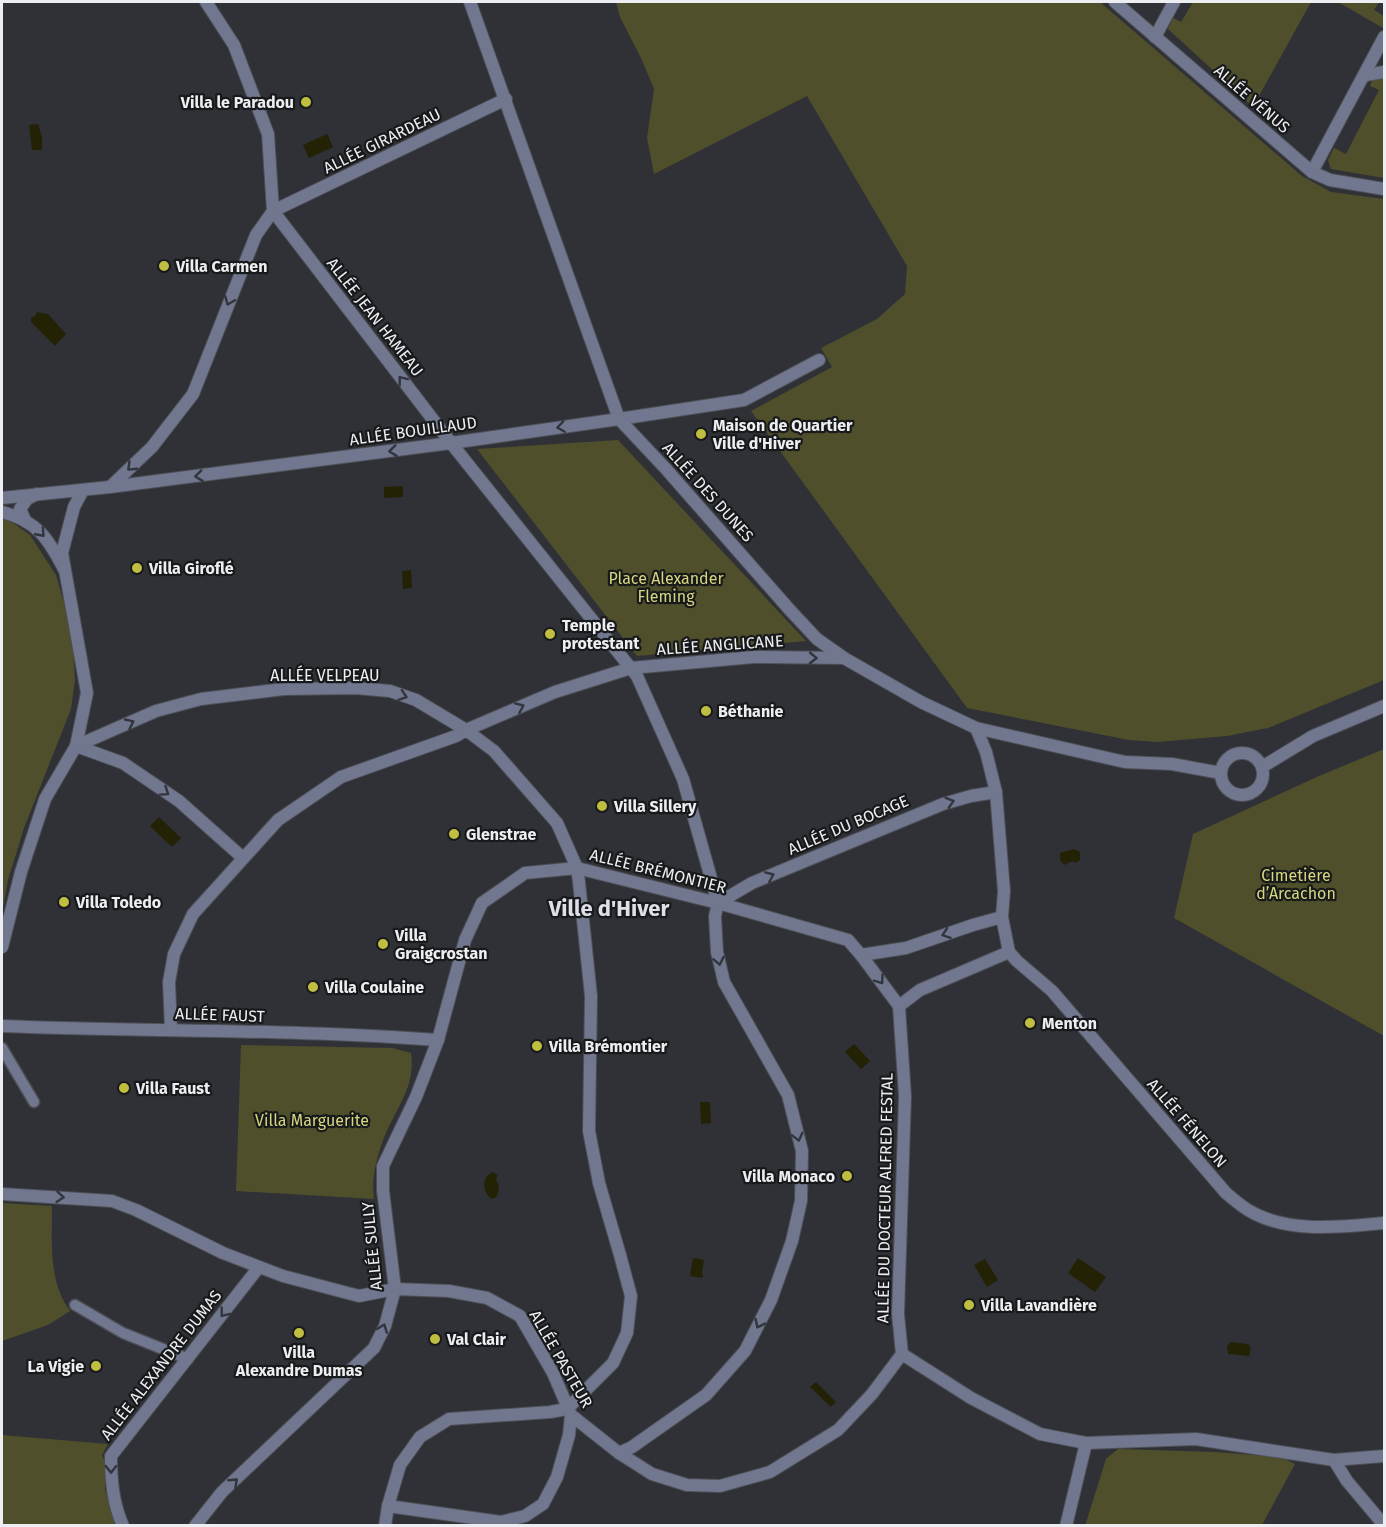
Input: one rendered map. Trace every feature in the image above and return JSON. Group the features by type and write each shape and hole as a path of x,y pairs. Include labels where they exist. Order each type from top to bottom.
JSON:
{"street":[{"path":"110,487 152,447 193,394 256,235 273,212 268,134 234,45 206,2"},
{"name":"ALLÉE DES DUNES","path":"470,2 619,419 817,639 844,658 921,702 976,728 1125,762 1172,764 1221,773"},
{"name":"ALLÉE VÉNUS","path":"1115,2 1312,172 1330,180 1384,189"},
{"path":"1155,37 1174,2"},
{"path":"1312,172 1366,75 1384,37"},
{"path":"1366,75 1384,72"},
{"name":"ALLÉE GIRARDEAU","path":"273,212 506,99"},
{"name":"ALLÉE JEAN HAMEAU","path":"273,212 451,443 637,676 683,779 718,903 715,916 717,952 724,982 788,1095 802,1151 801,1201 792,1241 771,1300 746,1351 706,1395 619,1454"},
{"name":"ALLÉE BOUILLAUD","path":"2,498 110,487 451,443 744,400 819,360"},
{"path":"2,947 21,872 45,799 76,746 87,693 62,553 71,517 82,490"},
{"path":"25,520 20,509 27,499 37,494"},
{"path":"2,512 25,520 44,536 65,572"},
{"name":"ALLÉE ANGLICANE","path":"171,1030 169,982 174,954 193,914 278,820 341,777 456,736 555,692 631,668 754,657 844,658"},
{"name":"ALLÉE VELPEAU","path":"76,746 167,708 201,699 284,689 356,688 390,691 416,700 466,730 494,751 557,823 577,868 591,996 590,1131 599,1183 631,1296 627,1333 613,1363 569,1412"},
{"path":"1262,767 1313,736 1384,706"},
{"path":"899,1006 920,990 1009,952 1002,918 1004,891 996,792 986,752 976,728"},
{"path":"76,746 123,763 179,801 243,858"},
{"path":"1239,753 1253,756 1262,767 1261,783 1249,794 1235,794 1222,780 1221,773 1226,760 1239,753"},
{"name":"ALLÉE DU BOCAGE","path":"718,903 752,883 943,804 996,792"},
{"name":"ALLÉE BRÉMONTIER","path":"438,1040 465,940 482,903 525,873 577,868 718,903 848,940 899,1006"},
{"path":"861,955 906,948 973,925 1002,918"},
{"name":"ALLÉE FÉNELON","path":"1009,952 1017,962 1052,991 1226,1193 1249,1210 1278,1222 1300,1226 1351,1226 1384,1223"},
{"name":"ALLÉE DU DOCTEUR ALFRED FESTAL","path":"899,1006 905,1096 898,1314 903,1354"},
{"name":"ALLÉE FAUST","path":"2,1026 438,1040"},
{"name":"ALLÉE SULLY","path":"195,1526 222,1492 374,1348 385,1326 395,1290 383,1191 383,1166 416,1097 438,1040"},
{"path":"2,1048 34,1102"},
{"name":"ALLÉE PASTEUR","path":"2,1194 112,1201 136,1210 196,1241 259,1267 283,1276 359,1296 395,1290 449,1291 487,1298 520,1316 553,1373 569,1412 619,1454 652,1474 687,1485 720,1486 771,1472 838,1430 872,1394 903,1354"},
{"name":"ALLÉE ALEXANDRE DUMAS","path":"123,1526 116,1510 111,1480 111,1456 259,1267"},
{"path":"75,1305 123,1333 188,1359"},
{"path":"903,1354 971,1398 1040,1434 1086,1443 1196,1438 1334,1460 1384,1456"},
{"path":"385,1526 388,1506 400,1465 420,1437 449,1419 569,1412 569,1435 557,1477 543,1504 525,1516 501,1521 388,1506"},
{"path":"1066,1526 1086,1443"},
{"path":"1334,1460 1347,1481 1384,1525"}],"green space":[{"path":"616,2 1100,2 1302,176 1331,192 1384,199 1384,680 1268,728 1227,736 1158,742 1129,740 967,708 751,411 832,367 821,348 877,319 905,294 907,266 807,96 654,174 647,138 654,89 620,17"},
{"path":"1193,2 1311,2 1253,107 1168,29 1173,18 1181,22"},
{"path":"1338,2 1379,2 1374,10 1384,16 1383,28"},
{"path":"1373,78 1384,78 1384,178 1331,169 1328,160 1334,148 1346,154 1379,90 1370,86"},
{"name":"Place Alexander Fleming","path":"618,440 806,641 637,656 477,449"},
{"path":"2,519 13,523 30,535 56,575 67,613 73,647 75,680 71,709 24,828 8,880 2,914"},
{"name":"Cimetière d’Arcachon","path":"1384,749 1384,1036 1174,918 1193,834"},
{"name":"Villa Marguerite","path":"241,1045 392,1048 411,1053 412,1065 408,1086 385,1135 377,1159 373,1183 374,1199 236,1191"},
{"path":"2,1203 52,1206 52,1247 55,1274 58,1287 70,1311 48,1325 2,1341"},
{"path":"2,1435 108,1444 102,1455 105,1462 105,1489 115,1525 2,1525"},
{"path":"1118,1449 1281,1457 1295,1464 1262,1525 1085,1526 1106,1459"}],"shaded area":[{"path":"38,124 42,137 42,150 32,150 29,125"},
{"path":"327,134 333,147 309,158 303,145"},
{"path":"37,312 48,314 66,334 55,346 31,322 31,318"},
{"path":"403,486 403,497 384,498 384,487"},
{"path":"411,570 412,588 403,589 402,571"},
{"path":"159,817 181,838 172,847 150,826"},
{"path":"1074,849 1080,852 1080,860 1064,865 1060,860 1060,853"},
{"path":"854,1044 870,1061 861,1069 845,1052"},
{"path":"700,1102 710,1102 711,1123 701,1124"},
{"path":"493,1172 498,1176 496,1178 499,1190 496,1197 492,1199 486,1193 484,1185 486,1177"},
{"path":"693,1258 704,1260 703,1278 690,1276"},
{"path":"1078,1258 1106,1277 1095,1292 1068,1273"},
{"path":"985,1259 998,1280 987,1287 974,1265"},
{"path":"1231,1342 1248,1344 1251,1348 1249,1356 1228,1354 1227,1346"},
{"path":"816,1382 836,1402 831,1407 810,1387"}],"place":[{"name":"Villa le Paradou","path":"306,102"},
{"name":"Villa Carmen","path":"164,266"},
{"name":"Maison de Quartier Ville d'Hiver","path":"701,434"},
{"name":"Villa Giroflé","path":"137,568"},
{"name":"Temple protestant","path":"550,634"},
{"name":"Béthanie","path":"706,711"},
{"name":"Villa Sillery","path":"602,806"},
{"name":"Glenstrae","path":"454,834"},
{"name":"Villa Toledo","path":"64,902"},
{"name":"Villa Graigcrostan","path":"383,944"},
{"name":"Villa Coulaine","path":"313,987"},
{"name":"Menton","path":"1030,1023"},
{"name":"Villa Brémontier","path":"537,1046"},
{"name":"Villa Faust","path":"124,1088"},
{"name":"Villa Monaco","path":"847,1176"},
{"name":"Villa Lavandière","path":"969,1305"},
{"name":"Villa Alexandre Dumas","path":"299,1333"},
{"name":"Val Clair","path":"435,1339"},
{"name":"La Vigie","path":"96,1366"}],"district":[{"name":"Ville d'Hiver","path":"609,908"}]}
